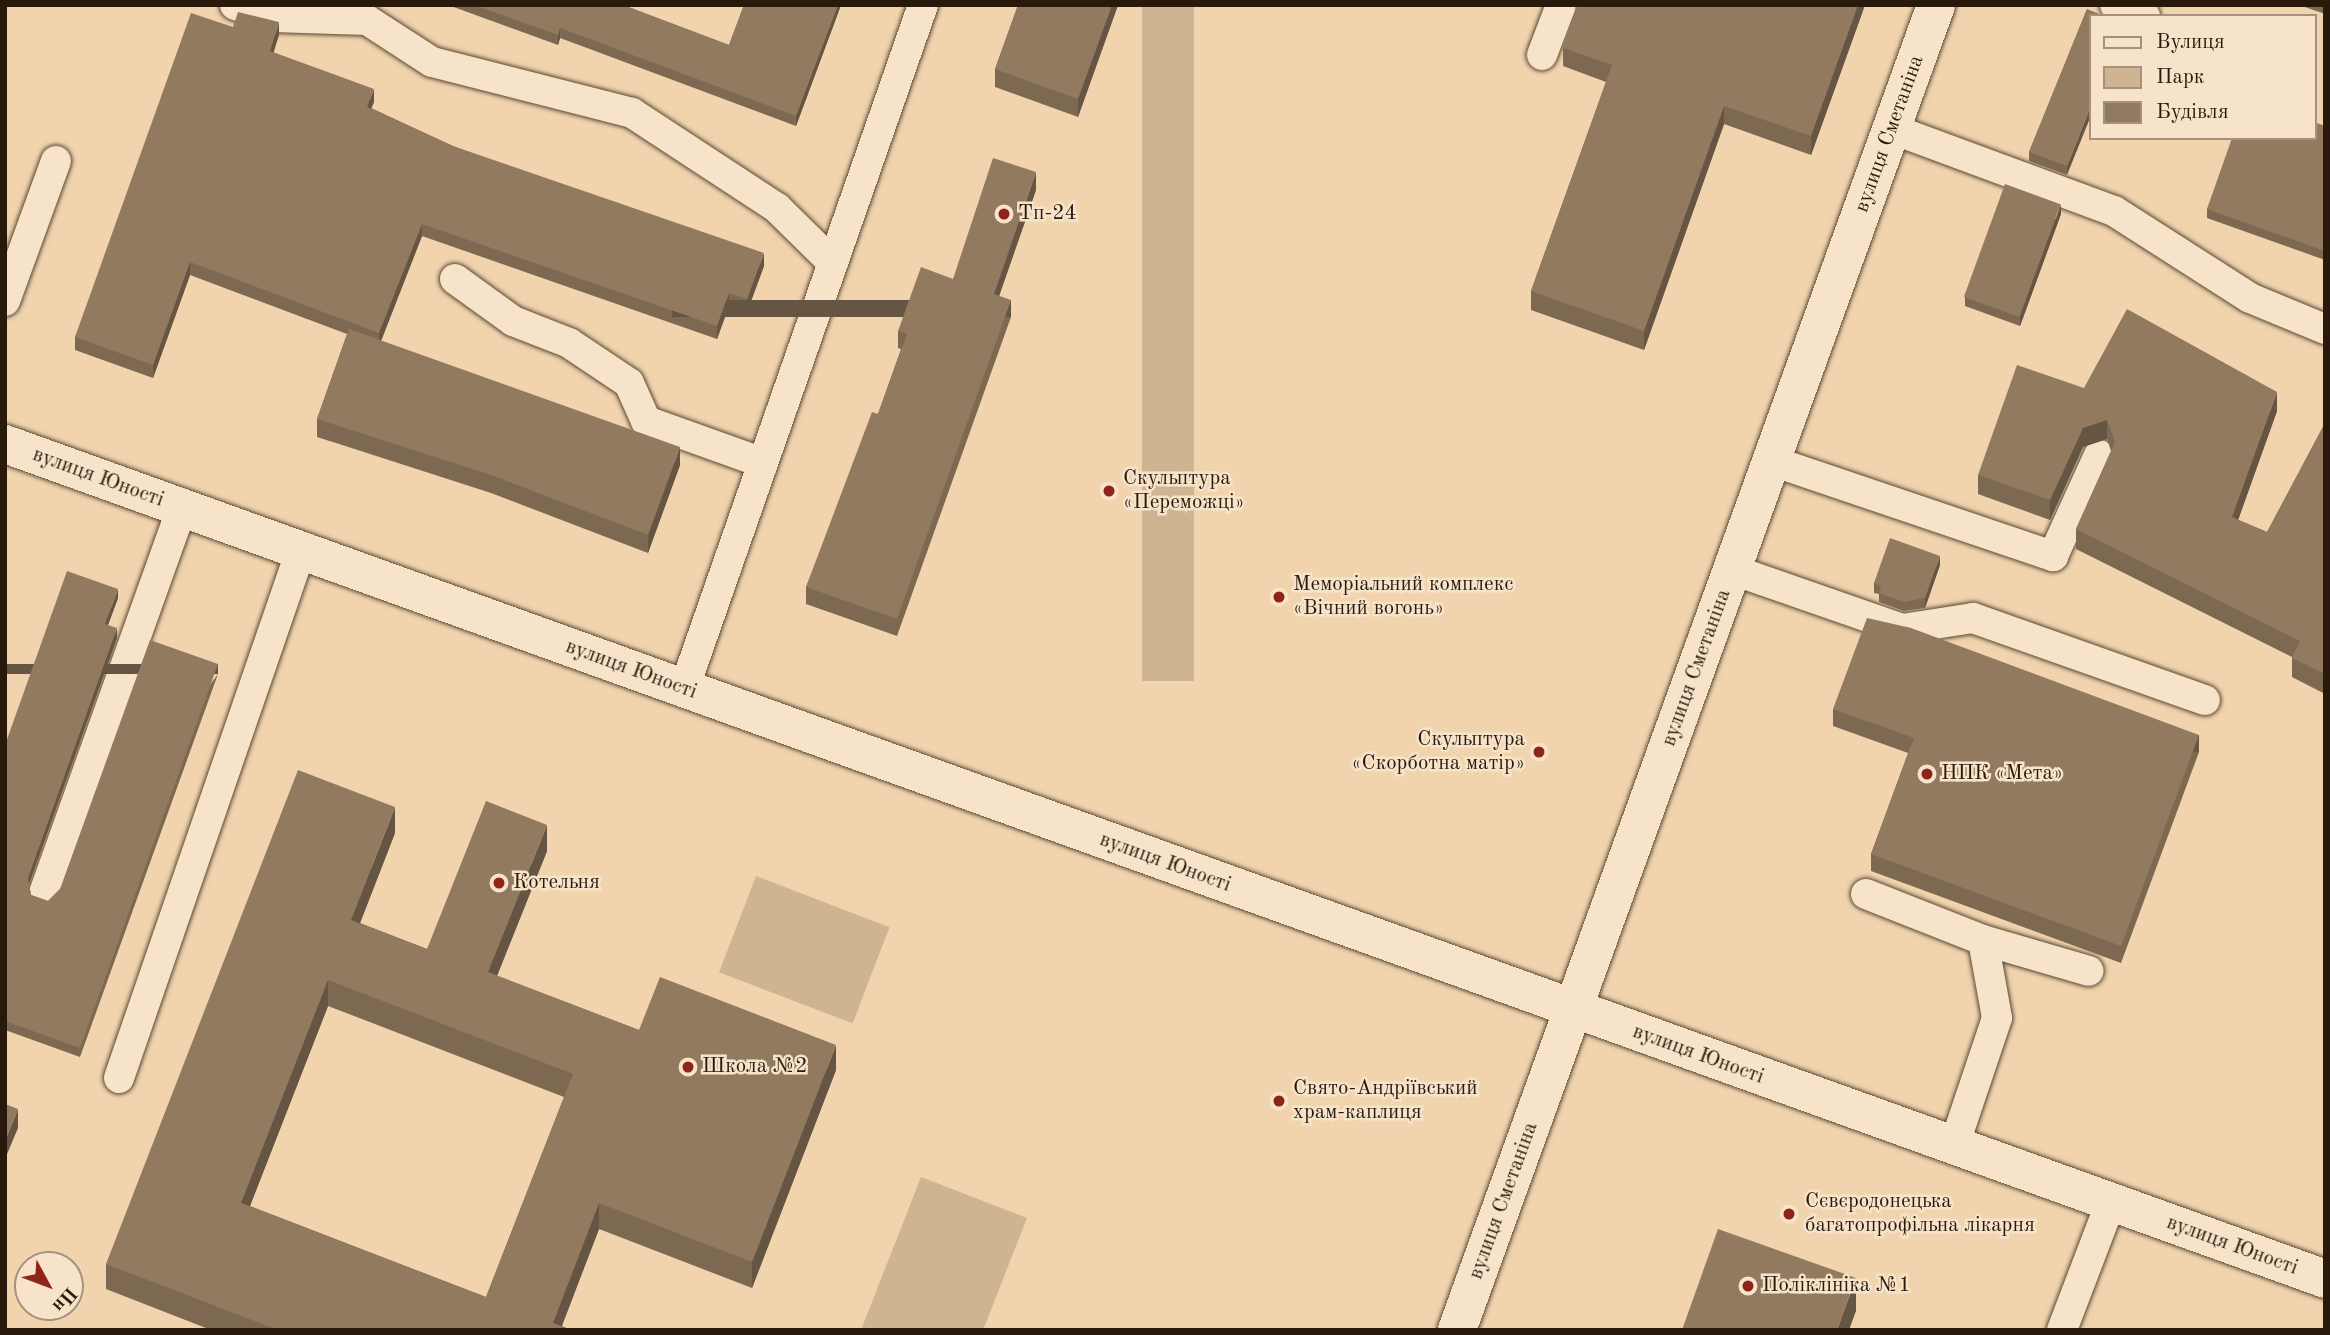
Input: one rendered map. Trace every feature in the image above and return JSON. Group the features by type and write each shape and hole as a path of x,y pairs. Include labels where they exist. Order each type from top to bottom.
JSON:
{"street":[{"name":"вулиця Сметаніна","path":"1457,1330 1936,5"},
{"name":"вулиця Юності","path":"5,444 2325,1279"}],"lane":[{"path":"235,5 272,17 367,12 432,62 632,113 777,208 833,263"},
{"path":"684,689 923,5"},
{"path":"1542,55 1562,5"},
{"path":"2115,5 2140,14"},
{"path":"1892,129 2114,211 2250,298 2325,329"},
{"path":"5,301 56,161"},
{"path":"455,279 513,321 569,343 629,383 646,421 763,463"},
{"path":"1772,461 2053,556 2099,455"},
{"path":"44,893 182,508"},
{"path":"119,1079 301,551"},
{"path":"1733,570 1902,629 1973,618 2205,700"},
{"path":"1866,894 1983,940 2089,971"},
{"path":"1954,1146 1997,1018 1983,940"},
{"path":"2062,1330 2111,1202"}],"green space":[{"path":"1142,5 1194,5 1194,681 1142,681"},
{"path":"756,876 890,927 853,1023 719,972"},
{"path":"921,1177 1027,1218 983,1330 861,1330"}],"building":[{"path":"474,5 623,5 729,45 744,5 838,5 796,116 560,28 558,35"},
{"path":"1018,5 1112,5 1078,99 995,69"},
{"path":"1578,5 1858,5 1811,136 1724,106 1644,331 1531,291 1612,65 1563,48"},
{"path":"2087,9 2099,14 2088,14 2088,113 2067,166 2029,152"},
{"path":"238,12 279,22 270,51 374,89 367,107 453,146 764,253 747,299 729,293 717,326 422,224 379,333 190,262 153,365 75,337 191,13 233,27"},
{"path":"2316,123 2325,126 2325,251 2207,209 2231,140 2316,140"},
{"path":"993,158 1036,172 994,294 1011,300 897,619 806,587 872,412 878,414 907,334 898,331 921,267 953,279"},
{"path":"2005,184 2060,204 2019,317 1964,297"},
{"path":"2127,309 2277,392 2232,517 2267,532 2325,423 2325,674 2292,658 2300,641 2076,529 2115,442 2107,420 2083,428 2050,500 1978,475 2017,365 2084,388"},
{"path":"349,329 680,447 648,535 491,475 317,419"},
{"path":"1890,538 1940,556 1925,598 1904,602 1879,593 1881,586 1874,583"},
{"path":"67,571 118,589 105,624 117,628 28,878 31,895 48,901 60,889 150,640 218,664 80,1048 5,1021 5,745"},
{"path":"1867,618 1911,628 2199,735 2121,946 1871,854 1914,738 1833,709"},
{"path":"298,770 395,807 351,920 427,949 486,801 547,825 488,972 639,1030 660,977 836,1045 752,1262 599,1203 553,1323 571,1330 278,1330 106,1264","holes":["328,980 573,1074 486,1297 241,1203"]},
{"path":"5,1104 18,1109 5,1141"},
{"path":"1718,1229 1856,1278 1837,1330 1682,1330"}],"place":[{"name":"Тп-24","path":"1004,214"},
{"name":"Скульптура «Переможці»","path":"1109,491"},
{"name":"Меморіальний комплекс «Вічний вогонь»","path":"1279,597"},
{"name":"Скульптура «Скорботна матір»","path":"1539,752"},
{"name":"НПК «Мета»","path":"1927,774"},
{"name":"Котельня","path":"499,883"},
{"name":"Школа №2","path":"688,1067"},
{"name":"Свято-Андріївський храм-каплиця","path":"1279,1101"},
{"name":"Сєвєродонецька багатопрофільна лікарня","path":"1789,1214"},
{"name":"Поліклініка №1","path":"1748,1286"}]}
